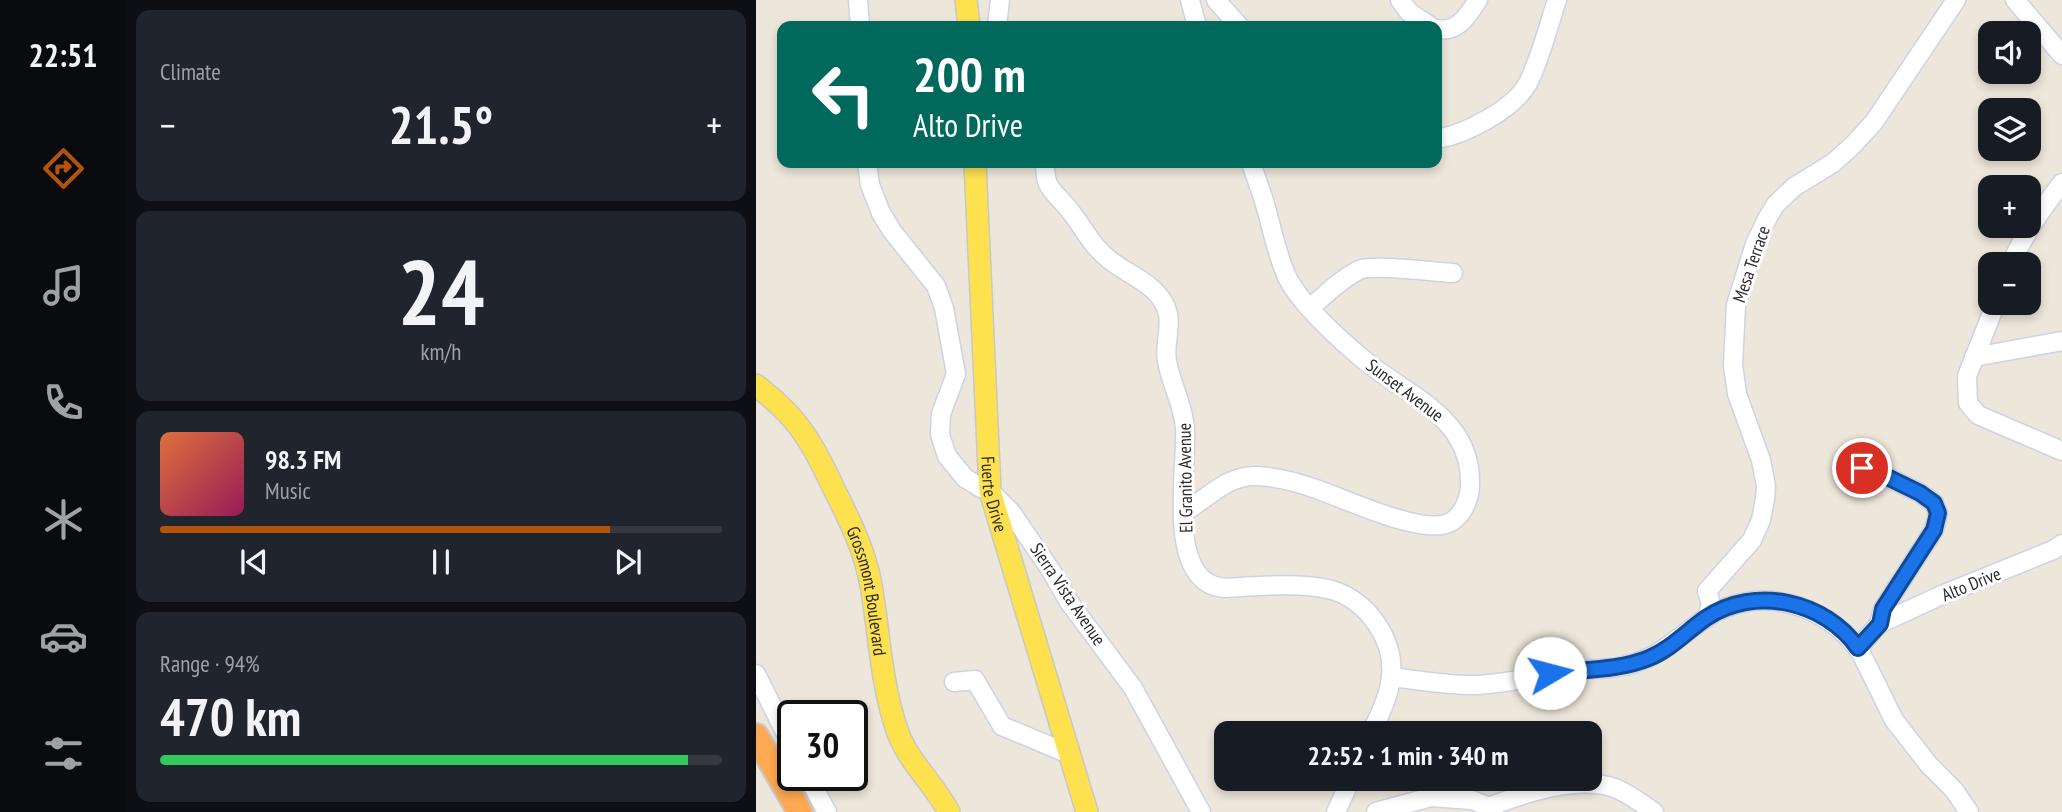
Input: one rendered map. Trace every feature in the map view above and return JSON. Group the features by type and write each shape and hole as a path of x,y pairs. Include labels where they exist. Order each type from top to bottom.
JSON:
{"highway":[{"path":"756,736 800,812"},
{"path":"756,755 783,812"}],"main road":[{"path":"966,0 968,21"},
{"name":"Fuerte Drive","path":"975,168 990,491 1087,812"},
{"name":"Grossmont Boulevard","path":"756,385 792,418 822,464 857,536 871,584 885,682 901,743 950,812"}],"street":[{"path":"858,0 860,21"},
{"path":"998,21 1000,0"},
{"path":"1190,0 1196,21"},
{"path":"1216,0 1235,21"},
{"path":"1400,0 1409,12 1422,21"},
{"path":"1442,29 1451,29 1463,21 1478,0"},
{"path":"1442,137 1489,118 1517,98 1527,84 1557,0"},
{"name":"Mesa Terrace","path":"1707,618 1711,604 1707,591 1752,540 1761,520 1765,499 1764,473 1737,394 1733,365 1735,305 1755,244 1776,204 1794,187 1833,163 1874,122 1956,0"},
{"path":"2015,0 2062,55"},
{"name":"Sierra Vista Avenue","path":"868,168 870,185 881,213 913,259 936,286 944,308 956,374 941,414 940,435 947,456 957,472 972,484 990,491 1012,512 1069,602 1133,688 1201,812"},
{"name":"El Granito Avenue","path":"1045,168 1049,187 1073,213 1086,236 1113,263 1151,288 1166,307 1167,363 1182,406 1185,427 1183,513 1189,555 1194,567 1206,583 1225,588 1313,586 1343,594 1363,607 1378,626 1387,645 1391,677 1377,721"},
{"name":"Sunset Avenue","path":"1183,513 1218,486 1255,476 1318,489 1360,506 1416,523 1446,524 1458,516 1467,504 1470,486 1469,460 1455,430 1439,414 1365,361 1310,308 1289,279 1276,250 1267,209 1253,168"},
{"path":"2016,252 2032,223 2062,183"},
{"path":"1310,308 1362,268 1453,273"},
{"path":"1991,315 1967,376 1968,403 1978,415 2062,451"},
{"path":"1974,357 2062,341"},
{"name":"Alto Drive","path":"1845,472 1862,468 1877,472 1920,493 1934,503 1938,513 1934,530 1883,609 1880,624"},
{"name":"Alto Drive","path":"1858,648 1880,624 2062,544"},
{"path":"1391,677 1476,685 1622,666 1652,657 1707,618 1741,603 1785,602 1807,608 1829,620 1847,635 1858,648 1894,720 1929,765 1954,790 1969,812"},
{"path":"756,674 777,716"},
{"path":"954,682 975,680 1002,726 1069,754"},
{"path":"1376,812 1431,797 1472,800 1491,809 1514,797 1559,785 1611,787 1654,812"},
{"path":"816,791 827,812"},
{"path":"1336,812 1346,791"}],"route":[{"path":"1550,673 1610,668 1638,662 1666,649 1718,612 1754,601 1785,602 1807,608 1839,627 1858,648 1880,624 1883,609 1934,530 1938,513 1934,503 1920,493 1877,472 1862,468"}]}
